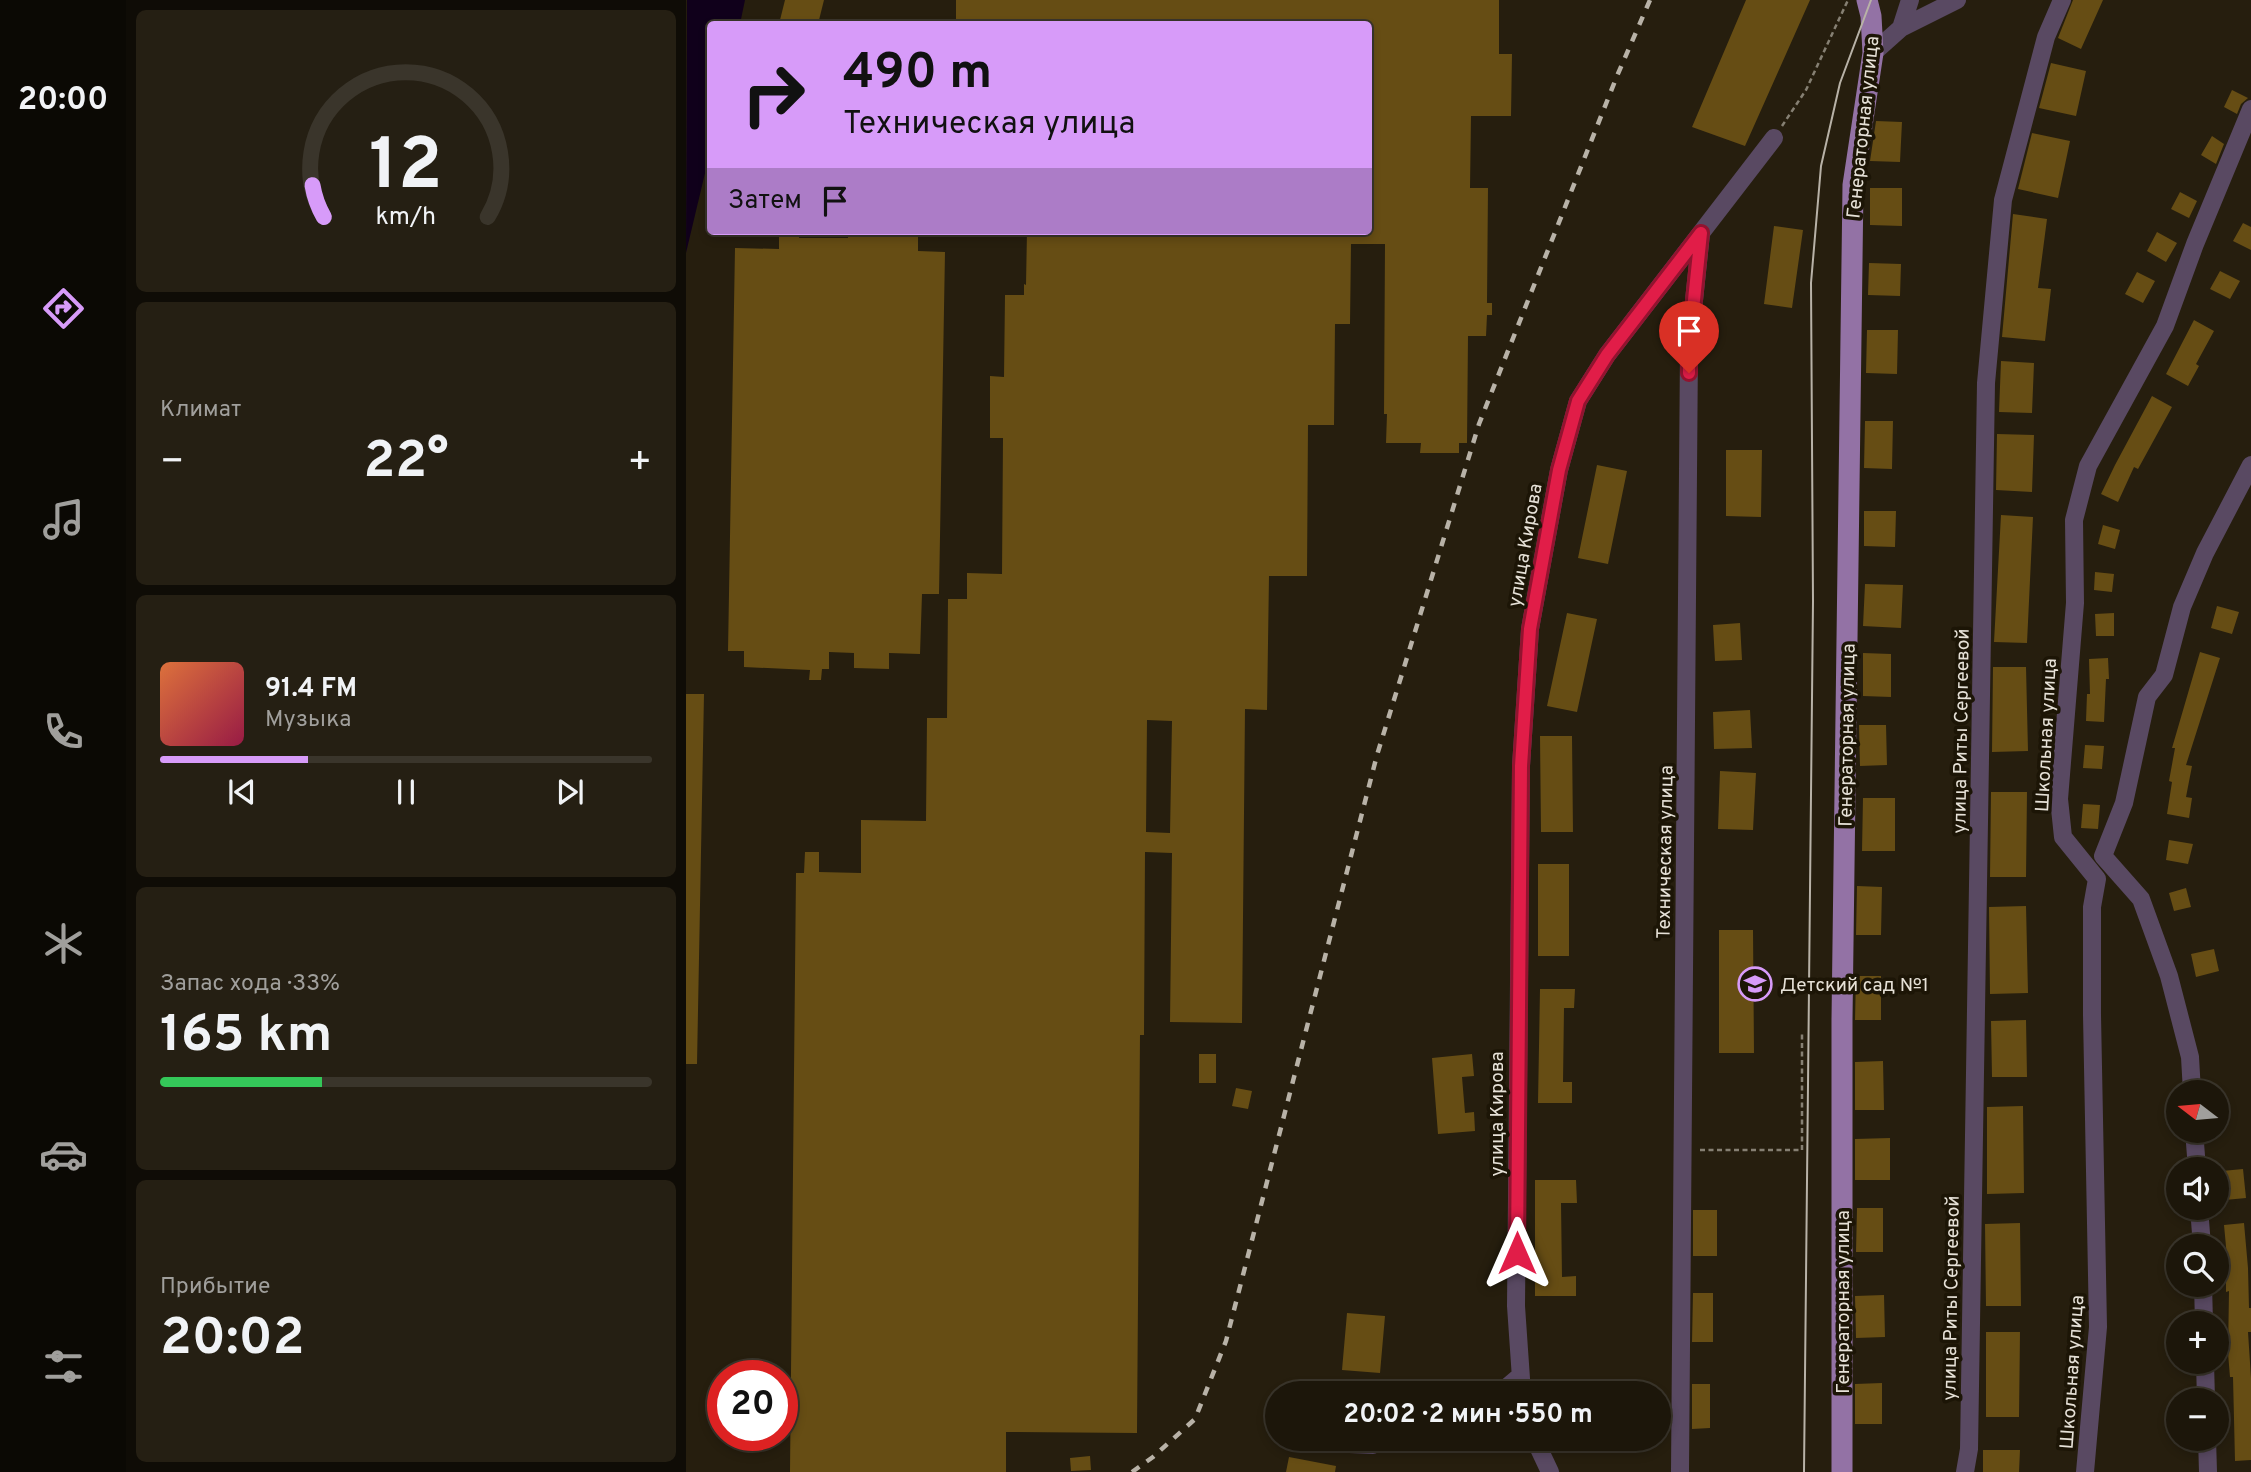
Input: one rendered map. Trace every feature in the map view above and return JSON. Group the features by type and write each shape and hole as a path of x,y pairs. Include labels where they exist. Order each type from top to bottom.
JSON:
{"main road":[{"name":"Генераторная улица","path":"1842,1472 1842,1020 1853,185 1873,53 1871,16 1867,0"}],"street":[{"path":"1901,28 1910,0"},
{"path":"1873,53 1901,28 1957,0"},
{"name":"улица Риты Сергеевой","path":"1965,1472 1969,1449 1986,383 2003,200 2046,37 2062,0"},
{"name":"Школьная улица","path":"2085,1472 2098,1327 2092,1015 2092,907 2097,879 2063,838 2059,799 2075,603 2074,520 2088,466 2165,326 2194,244 2251,109"},
{"name":"улица Кирова","path":"1521,1381 1516,1306 1521,766 1530,629 1559,470 1578,401 1607,355 1774,138"},
{"name":"Техническая улица","path":"1680,1472 1689,348 1701,233"},
{"path":"2097,879 2124,803 2147,697 2164,675 2182,607 2251,465"},
{"path":"2103,856 2141,899 2169,976 2190,1057 2191,1080"},
{"path":"1540,1451 1550,1472"},
{"path":"2207,1451 2208,1472"}],"path":[{"path":"1774,138 1806,90 1848,0"},
{"path":"1682,1150 1802,1150 1802,1031"}],"shaded area":[{"path":"687,0 745,0 741,21 707,21 707,165 686,253"}],"building":[{"path":"785,0 824,0 819,21 780,21"},
{"path":"956,0 1499,0 1499,54 1512,54 1511,116 1471,116 1470,188 1488,188 1487,303 1492,303 1492,315 1487,315 1486,336 1468,336 1467,443 1459,443 1459,453 1420,453 1421,443 1386,443 1385,244 1351,244 1350,324 1335,324 1334,425 1308,425 1307,576 1269,576 1267,710 1245,709 1242,1023 1170,1022 1172,853 1145,852 1144,1035 1140,1035 1137,1433 1006,1432 1006,1472 790,1472 790,1451 798,1451 798,1360 791,1360 796,873 804,873 805,852 819,852 819,872 861,873 861,820 926,821 927,718 947,718 948,599 967,599 967,573 1002,574 1003,438 990,438 990,376 1004,377 1005,295 1024,295 1024,284 1026,285 1027,235 1372,235 1372,21 956,21","holes":["1147,720 1172,721 1170,833 1146,832"]},
{"path":"1746,0 1810,0 1745,146 1692,127"},
{"path":"2073,0 2103,0 2081,49 2058,38"},
{"path":"2051,63 2086,71 2076,116 2039,108"},
{"path":"2232,90 2248,98 2241,104 2237,114 2224,107"},
{"path":"1876,121 1902,122 1900,162 1870,161"},
{"path":"2032,133 2070,141 2058,198 2018,189"},
{"path":"2212,136 2224,144 2216,164 2201,155"},
{"path":"1870,188 1902,188 1902,226 1870,225"},
{"path":"2180,192 2197,201 2189,218 2171,209"},
{"path":"2013,214 2047,219 2038,288 2051,289 2045,341 2002,337"},
{"path":"2243,223 2251,227 2251,250 2233,241"},
{"path":"1774,226 1803,230 1792,308 1764,304"},
{"path":"2157,232 2177,243 2166,262 2147,251"},
{"path":"779,235 799,235 799,238 848,238 848,235 918,235 918,251 945,252 939,594 922,594 920,654 889,653 889,669 854,668 854,653 829,652 829,669 822,669 821,680 809,680 810,670 744,667 744,651 728,651 735,248 779,249"},
{"path":"1869,263 1901,264 1900,296 1868,295"},
{"path":"2220,271 2240,281 2230,299 2210,289"},
{"path":"2137,272 2155,281 2143,303 2125,294"},
{"path":"2194,320 2214,331 2196,364 2199,366 2188,386 2166,374"},
{"path":"1867,330 1898,330 1897,374 1866,373"},
{"path":"2001,361 2034,363 2032,413 1999,412"},
{"path":"2152,396 2172,407 2138,469 2134,467 2118,502 2101,494"},
{"path":"1865,421 1893,421 1892,469 1864,468"},
{"path":"1997,434 2034,435 2032,492 1996,490"},
{"path":"1726,450 1762,450 1761,517 1726,516"},
{"path":"1597,465 1627,471 1608,564 1578,558"},
{"path":"1864,511 1896,511 1895,547 1864,546"},
{"path":"2001,515 2033,517 2027,643 1994,642"},
{"path":"2103,525 2120,530 2115,549 2098,544"},
{"path":"2095,572 2114,574 2112,592 2094,590"},
{"path":"1865,584 1903,585 1901,628 1863,626"},
{"path":"2217,606 2239,612 2232,634 2211,628"},
{"path":"1567,613 1597,619 1577,712 1547,706"},
{"path":"2114,613 2114,636 2096,636 2095,614"},
{"path":"1740,623 1742,660 1715,661 1713,625"},
{"path":"2200,652 2220,658 2186,765 2192,766 2186,797 2192,798 2189,818 2167,814 2172,782 2169,781 2175,748 2172,748"},
{"path":"1863,653 1891,654 1891,697 1863,696"},
{"path":"2108,658 2109,679 2106,679 2104,722 2086,721 2087,694 2090,694 2089,659"},
{"path":"1993,667 2026,667 2028,751 1992,752"},
{"path":"686,694 704,694 697,1064 686,1064"},
{"path":"1750,710 1752,748 1714,749 1713,712"},
{"path":"1859,725 1886,725 1887,765 1860,766"},
{"path":"1540,736 1572,736 1573,832 1541,832"},
{"path":"2085,745 2104,746 2102,769 2083,768"},
{"path":"1720,771 1756,773 1753,830 1718,829"},
{"path":"1991,792 2027,792 2026,877 1990,877"},
{"path":"1863,798 1895,798 1895,851 1862,851"},
{"path":"2083,804 2100,805 2098,829 2081,828"},
{"path":"2169,840 2193,844 2188,864 2166,860"},
{"path":"1538,864 1569,864 1569,956 1538,956"},
{"path":"1857,886 1882,887 1881,935 1856,935"},
{"path":"2186,888 2191,907 2174,911 2169,893"},
{"path":"2026,906 2028,993 1990,994 1989,907"},
{"name":"Детский сад №1","path":"1719,930 1753,930 1754,1053 1719,1053"},
{"path":"2214,949 2219,971 2196,977 2191,954"},
{"path":"1856,976 1881,976 1881,1020 1855,1020"},
{"path":"1540,989 1575,989 1574,1008 1564,1008 1563,1082 1572,1082 1572,1103 1538,1103"},
{"path":"2026,1020 2027,1077 1992,1077 1991,1021"},
{"path":"1199,1054 1216,1054 1216,1083 1199,1083"},
{"path":"1472,1054 1474,1076 1462,1077 1465,1113 1474,1112 1475,1131 1438,1134 1432,1058"},
{"path":"1883,1061 1884,1110 1855,1110 1855,1062"},
{"path":"1236,1088 1252,1091 1248,1109 1232,1106"},
{"path":"2023,1106 2024,1193 1987,1194 1987,1107"},
{"path":"1890,1138 1890,1180 1855,1180 1855,1139"},
{"path":"2243,1169 2246,1198 2229,1200 2229,1170"},
{"path":"1535,1180 1576,1180 1577,1203 1561,1203 1562,1277 1576,1276 1576,1296 1535,1296"},
{"path":"1857,1208 1883,1208 1883,1252 1856,1252"},
{"path":"1693,1210 1717,1210 1717,1256 1693,1256"},
{"path":"2020,1223 2021,1306 1986,1306 1985,1224"},
{"path":"2244,1223 2251,1308 2251,1332 2248,1332 2251,1460 2235,1461 2233,1377 2230,1377 2229,1365 2229,1234 2225,1234 2224,1225"},
{"path":"1693,1293 1713,1293 1713,1342 1692,1342"},
{"path":"1884,1295 1885,1337 1856,1338 1855,1296"},
{"path":"1347,1313 1385,1316 1380,1373 1342,1370"},
{"path":"1986,1332 2020,1332 2019,1417 1986,1417"},
{"path":"1882,1383 1882,1424 1855,1424 1855,1384"},
{"path":"1692,1384 1710,1384 1710,1428 1692,1429"},
{"path":"1983,1450 2020,1450 2019,1472 1983,1472"},
{"path":"1090,1456 1091,1470 1071,1471 1070,1458"},
{"path":"1289,1457 1336,1466 1335,1472 1286,1472"}],"tram line":[{"path":"1804,1472 1813,601 1811,283 1821,166 1840,83 1871,0"}],"railway":[{"path":"1132,1472 1195,1419 1226,1341 1377,755 1479,424 1617,76 1650,0"}],"place":[{"name":"Детский сад №1","path":"1755,984"}],"route":[{"path":"1517,1253 1521,766 1530,629 1559,470 1578,401 1607,355 1701,233 1689,348 1689,373"}]}
